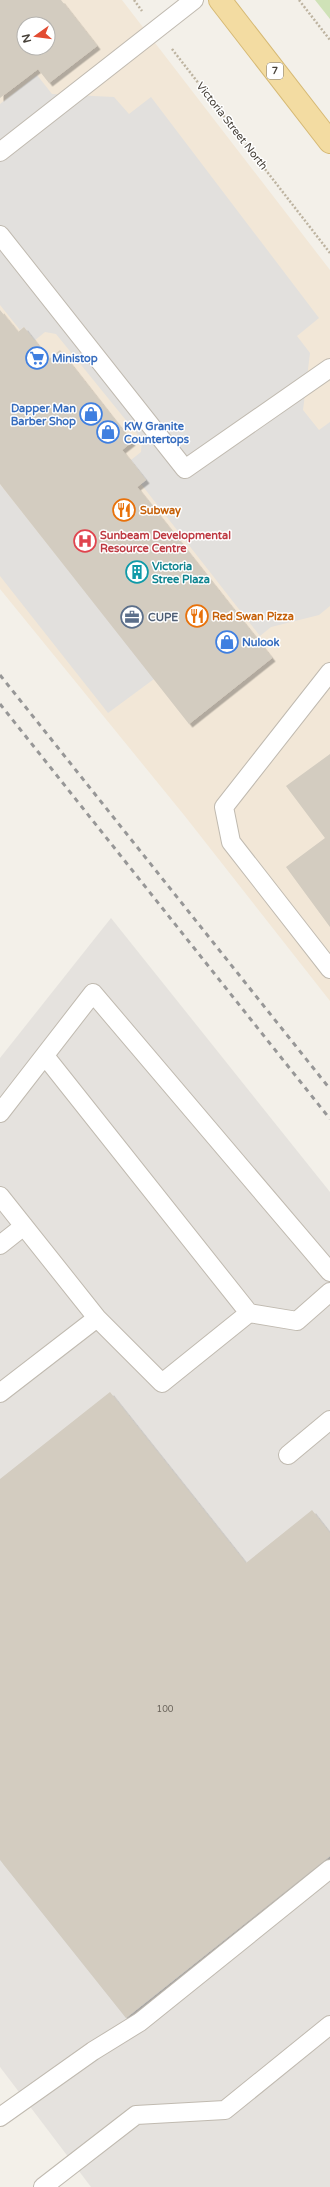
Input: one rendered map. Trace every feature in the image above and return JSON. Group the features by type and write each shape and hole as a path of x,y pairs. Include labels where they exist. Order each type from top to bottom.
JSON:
{"main road":[{"name":"7","path":"220,0 330,142"}],"lane":[{"path":"0,152 194,0"},
{"path":"0,235 185,469 330,368"},
{"path":"330,672 224,807 231,842 330,969"},
{"path":"0,1114 93,993 330,1272"},
{"path":"45,1056 249,1313 297,1321 330,1292"},
{"path":"0,1196 97,1318 162,1383 249,1313"},
{"path":"0,1245 24,1226"},
{"path":"0,1393 97,1318"},
{"path":"288,1455 330,1420"},
{"path":"0,2117 93,2051 140,2022 330,1869"},
{"path":"43,2187 136,2115 224,2110 330,2025"}],"path":[{"name":"Victoria Street North","path":"134,0 158,29 330,253"},
{"path":"299,0 330,40"}],"shaded area":[{"path":"0,0 122,0 330,270 330,1001 184,815 0,589"},
{"path":"37,75 52,94 114,97 129,114 151,97 319,318 297,336 310,353 303,410 319,430 330,422 330,606 319,615 271,627 260,636 141,484 146,480 131,460 141,452 142,440 56,334 45,332 34,341 24,327 20,330 0,305 0,104"},
{"path":"0,484 154,679 108,713 0,576"},
{"path":"111,918 330,1192 330,2187 91,2187 0,2067 0,1058"}],"green space":[{"path":"315,0 330,0 330,19"}],"building":[{"path":"0,0 61,0 97,46 49,83 38,69 0,98"},
{"name":"Victoria Stree Plaza","path":"0,310 18,332 24,327 49,359 60,350 132,442 122,450 146,480 137,487 272,658 189,724 0,484"},
{"path":"330,754 330,927 286,867 325,838 286,786"},
{"path":"110,1392 246,1563 312,1510 330,1533 330,1856 126,2018 0,1860 0,1479"}],"railway":[{"path":"0,675 330,1089"},
{"path":"0,704 330,1119"}],"place":[{"name":"Ministop","path":"37,358"},
{"name":"Dapper Man Barber Shop","path":"91,414"},
{"name":"KW Granite Countertops","path":"108,432"},
{"name":"Subway","path":"124,510"},
{"name":"Sunbeam Developmental Resource Centre","path":"85,541"},
{"name":"Victoria Stree Plaza","path":"137,572"},
{"name":"Red Swan Pizza","path":"197,616"},
{"name":"CUPE","path":"132,617"},
{"name":"Nulook","path":"227,642"}]}
